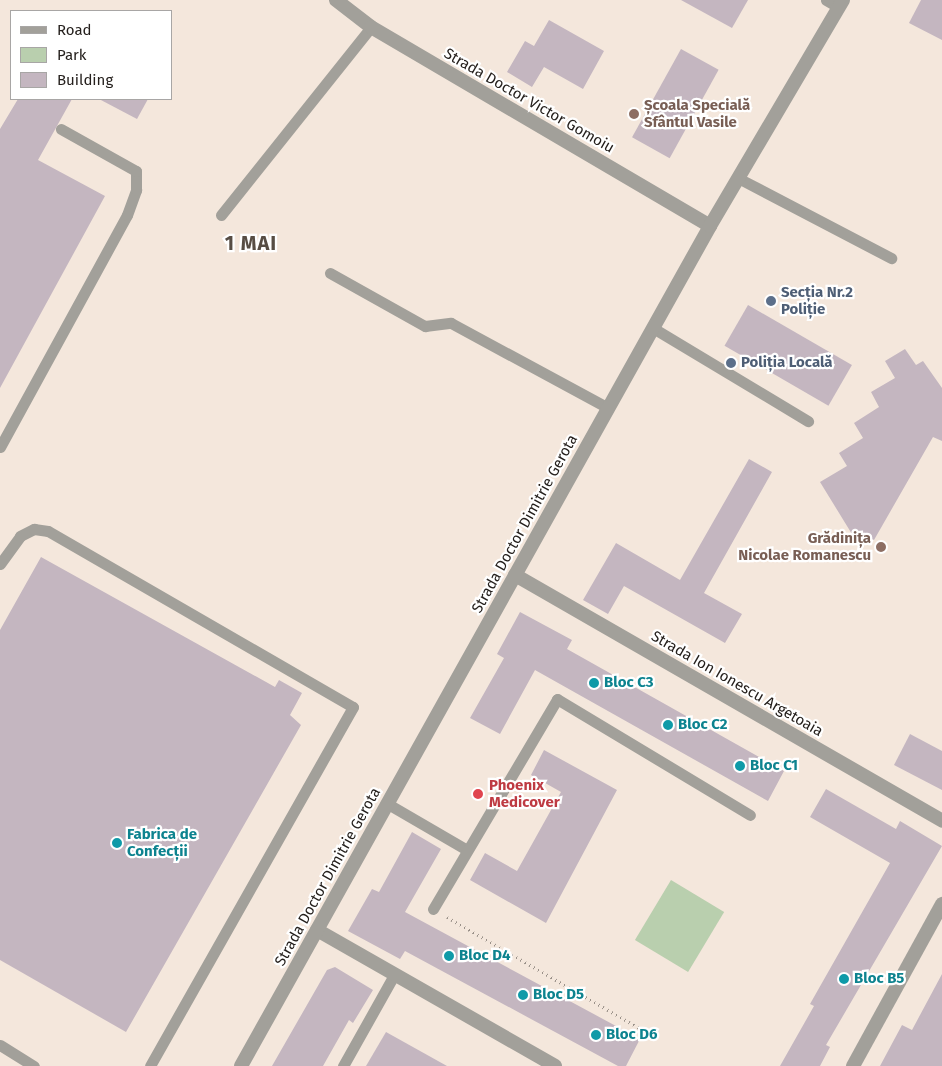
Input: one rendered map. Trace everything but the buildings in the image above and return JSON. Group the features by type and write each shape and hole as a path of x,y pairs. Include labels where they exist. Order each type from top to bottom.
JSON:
{"street":[{"name":"Strada Doctor Victor Gomoiu","path":"336,0 372,27 710,226"},
{"name":"Strada Doctor Dimitrie Gerota","path":"241,1066 652,328 840,4"},
{"name":"Strada Ion Ionescu Argetoaia","path":"515,575 942,821"},
{"path":"853,1066 942,904"},
{"path":"317,930 555,1066"}],"lane":[{"path":"826,0 840,4"},
{"path":"221,215 372,27"},
{"path":"0,447 127,215 136,190 136,171 61,129"},
{"path":"738,178 891,258"},
{"path":"330,273 425,326 451,323 608,408"},
{"path":"652,328 808,421"},
{"path":"0,564 20,536 34,528 48,531 354,707 150,1066"},
{"path":"433,909 557,699 750,815"},
{"path":"388,804 467,850"},
{"path":"343,1066 394,975"},
{"path":"0,1045 34,1066"}],"path":[{"path":"433,909 658,1040"}],"green space":[{"path":"671,880 724,912 688,972 635,940"}],"place":[{"name":"Școala Specială Sfântul Vasile","path":"634,114"},
{"name":"Secția Nr.2 Poliție","path":"771,301"},
{"name":"Poliția Locală","path":"731,363"},
{"name":"Grădinița Nicolae Romanescu","path":"881,547"},
{"name":"Bloc C3","path":"594,683"},
{"name":"Bloc C2","path":"668,725"},
{"name":"Bloc C1","path":"740,766"},
{"name":"Phoenix Medicover","path":"478,794"},
{"name":"Fabrica de Confecții","path":"117,843"},
{"name":"Bloc D4","path":"449,956"},
{"name":"Bloc B5","path":"844,979"},
{"name":"Bloc D5","path":"523,995"},
{"name":"Bloc D6","path":"596,1035"}],"district":[{"name":"1 MAI","path":"251,243"}]}
